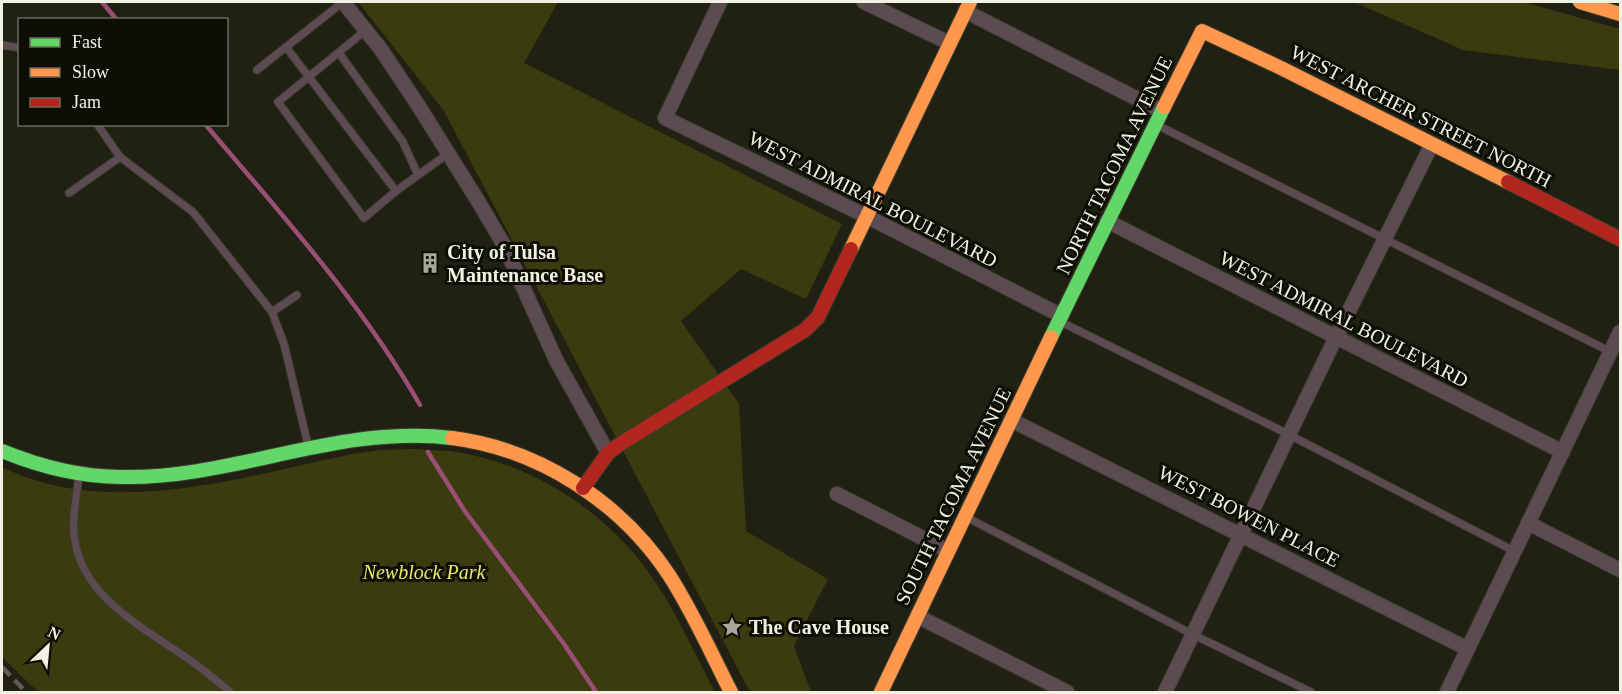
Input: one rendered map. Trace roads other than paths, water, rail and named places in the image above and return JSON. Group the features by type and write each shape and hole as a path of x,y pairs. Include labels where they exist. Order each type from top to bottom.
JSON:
{"main road":[{"path":"1580,2 1620,14"},
{"path":"582,488 608,453 805,330 821,312 968,6"},
{"name":"NORTH TACOMA AVENUE","path":"1061,319 1202,30"},
{"name":"WEST ARCHER STREET NORTH","path":"1202,30 1620,239"},
{"name":"SOUTH TACOMA AVENUE","path":"881,693 1061,319"},
{"path":"2,451 46,468 79,475 134,478 187,474 308,448 387,435 435,435 493,444 534,459 582,488 622,520 644,542 660,563 691,616 730,693"}],"street":[{"path":"343,2 366,30 418,105 504,244 556,360 608,453"},
{"name":"WEST ADMIRAL BOULEVARD","path":"720,2 665,118 866,216 1061,319"},
{"path":"864,2 949,43"},
{"path":"968,6 1158,117"},
{"path":"1165,693 1336,337 1432,144"},
{"name":"WEST ADMIRAL BOULEVARD","path":"1107,221 1563,452"},
{"path":"1447,693 1620,332"},
{"name":"WEST BOWEN PLACE","path":"1011,420 1468,649"},
{"path":"837,494 948,551"},
{"path":"1527,523 1620,570"},
{"path":"917,616 1067,693"}],"lane":[{"path":"257,70 343,2"},
{"path":"366,30 278,102 364,218 396,191 449,153"},
{"path":"2,45 18,48"},
{"path":"286,47 396,191"},
{"path":"339,53 403,142 418,175"},
{"path":"1158,117 1384,239 1611,352"},
{"path":"98,126 120,158 192,212 272,312 284,344 308,448"},
{"path":"69,193 120,158"},
{"path":"272,312 297,295"},
{"path":"1061,319 1515,551"},
{"path":"79,475 74,534 77,552 94,583 120,612 189,658 230,693"},
{"path":"966,516 1194,635 1311,693"}],"waterway":[{"path":"102,2 115,18"},
{"path":"207,126 291,225 346,295 397,367 420,405"},
{"path":"428,452 464,510 564,644 596,692"}],"railway":[{"path":"2,667 26,692"}],"place":[{"name":"City of Tulsa Maintenance Base","path":"430,263"},
{"name":"The Cave House","path":"732,627"}],"park label":[{"name":"Newblock Park","path":"424,572"}]}
